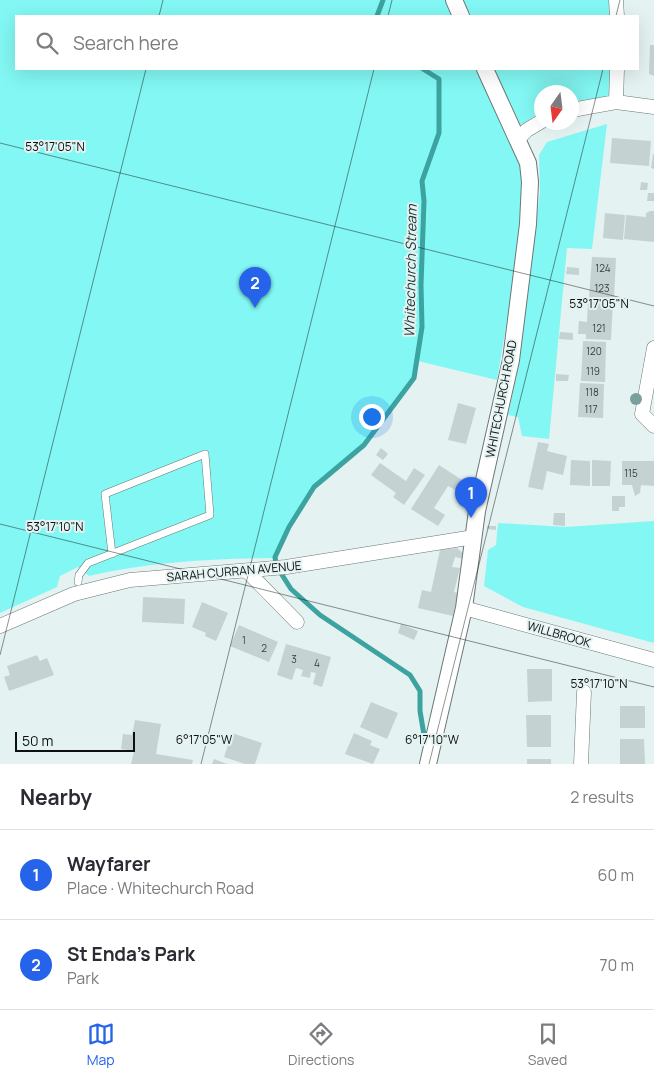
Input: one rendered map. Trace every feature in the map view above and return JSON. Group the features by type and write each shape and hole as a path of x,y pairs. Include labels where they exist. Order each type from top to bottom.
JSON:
{"street":[{"path":"454,0 461,15"},
{"path":"616,0 617,15"},
{"name":"WHITECHURCH ROAD","path":"428,764 464,608 484,478 511,360 528,224 530,173 518,138 484,70"},
{"path":"616,102 617,70"},
{"path":"579,109 616,102 654,107"},
{"path":"518,138 534,125"},
{"path":"654,348 642,414 654,426"},
{"name":"SARAH CURRAN AVENUE","path":"0,626 74,594 130,580 277,568 474,537"},
{"path":"247,571 297,622"},
{"name":"WILLBROOK","path":"464,608 654,660"},
{"path":"581,764 584,692"}],"lane":[{"path":"78,582 79,575 88,564 210,515 206,454 105,494 112,554"}],"shaded area":[{"path":"0,0 447,0 454,15 15,15 15,70 478,70 519,155 523,174 518,255 497,380 418,361 414,378 364,445 312,486 288,525 274,556 275,561 271,558 179,562 134,567 89,576 78,567 60,576 57,587 0,613"},
{"path":"463,0 610,0 610,15 469,15"},
{"path":"492,70 610,70 610,94 605,97 579,101 579,85 534,85 534,117 521,125 513,116"},
{"path":"607,124 592,249 567,248 549,439 522,436 518,417 508,415 519,364 540,192 539,155 547,142"},
{"path":"654,521 654,643 523,607 484,586 488,550 496,545 498,523 566,527"}],"building":[{"path":"650,45 654,45 654,76 649,74"},
{"path":"612,138 651,141 649,166 610,163"},
{"path":"654,154 654,169 651,168"},
{"path":"641,182 648,183 647,190 640,190"},
{"path":"648,193 654,193 654,201 647,201"},
{"path":"654,211 654,242 624,239 626,215 646,217 646,213"},
{"path":"605,213 625,215 623,240 603,238"},
{"path":"592,257 616,258 614,299 589,298"},
{"path":"567,267 579,268 579,275 566,274"},
{"path":"588,300 613,301 611,340 586,339 586,334 578,334 579,321 587,322"},
{"path":"568,303 576,303 575,308 568,308"},
{"path":"560,332 573,333 573,340 559,339"},
{"path":"583,341 606,342 605,382 581,381"},
{"path":"556,374 569,375 568,381 556,381"},
{"path":"580,383 604,384 603,418 578,417"},
{"path":"458,403 476,408 466,444 448,440"},
{"path":"538,442 549,444 547,451 567,456 563,475 547,471 543,490 528,487"},
{"path":"381,448 388,454 383,460 376,455"},
{"path":"571,460 590,461 590,486 570,485"},
{"path":"592,460 611,461 610,486 592,486"},
{"path":"622,461 654,461 654,486 641,485 640,493 635,496 632,485 622,485"},
{"path":"380,463 406,481 414,468 425,475 404,505 393,497 396,493 371,475"},
{"path":"439,465 465,482 459,492 448,486 434,508 445,515 438,526 411,509"},
{"path":"612,496 625,496 625,507 619,507 619,511 612,511"},
{"path":"554,513 565,513 565,526 553,525"},
{"path":"487,526 496,526 496,530 487,529"},
{"path":"457,548 464,554 463,559 455,557 452,567 460,568 454,592 458,593 453,616 418,608 422,590 431,592 440,550"},
{"path":"143,597 185,599 184,624 142,622"},
{"path":"202,602 228,613 216,641 205,636 206,633 192,627"},
{"path":"401,624 418,631 414,640 398,633"},
{"path":"239,625 278,642 269,662 230,646"},
{"path":"286,644 331,657 322,687 313,684 316,673 311,672 310,678 301,676 303,670 296,668 292,680 277,675"},
{"path":"37,655 40,661 47,658 54,675 9,691 4,677 10,675 7,666"},
{"path":"527,669 552,669 552,701 528,702"},
{"path":"371,702 398,713 387,739 360,727"},
{"path":"620,706 645,706 645,728 620,728"},
{"path":"526,715 551,715 551,747 527,747"},
{"path":"135,720 161,724 156,754 193,760 192,764 131,764 134,751 121,749 123,734 132,735"},
{"path":"232,733 262,743 255,764 245,764 224,757"},
{"path":"354,733 372,741 370,745 380,749 373,764 345,754"},
{"path":"620,739 644,739 645,764 620,764"},
{"path":"214,759 227,764 212,764"},
{"path":"527,759 551,759 551,764 527,764"}],"waterway":[{"name":"Whitechurch Stream","path":"377,15 383,0"},
{"name":"Whitechurch Stream","path":"425,70 439,79 439,133 422,181 424,201 421,285 422,327 414,378 364,445 314,487 289,527 275,557 277,567 291,589 320,615 410,675 420,691 420,711 426,747"}],"place":[{"name":"St Enda's Park","path":"255,308"},
{"name":"Wayfarer","path":"471,518"}]}
